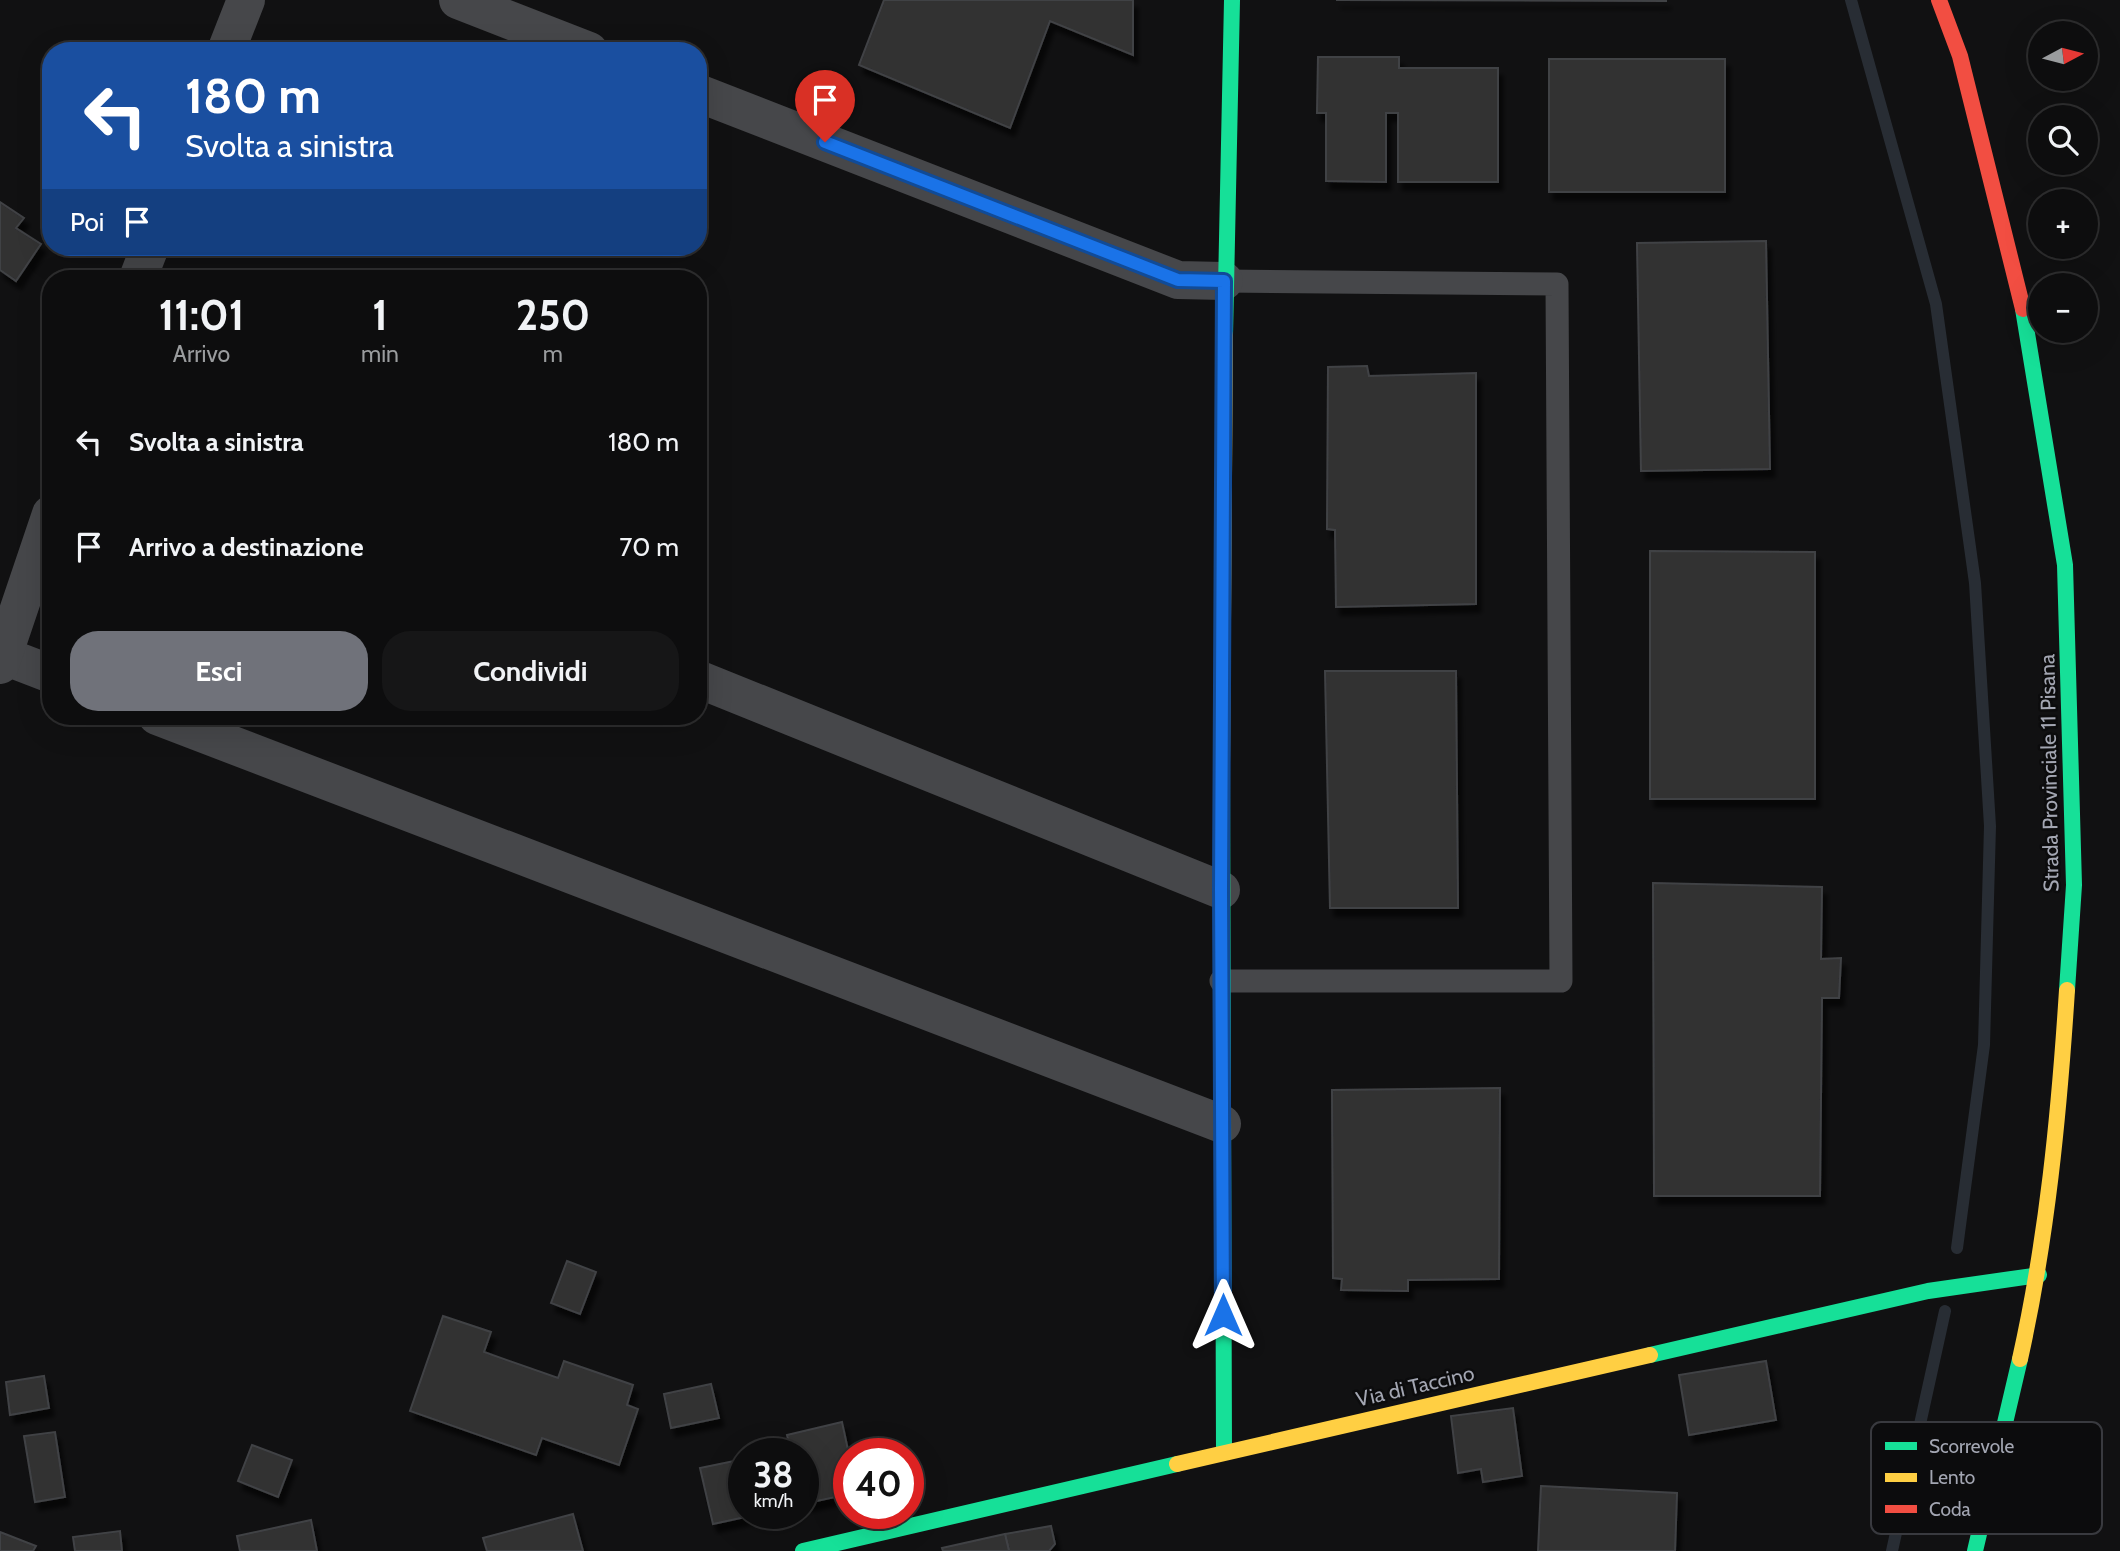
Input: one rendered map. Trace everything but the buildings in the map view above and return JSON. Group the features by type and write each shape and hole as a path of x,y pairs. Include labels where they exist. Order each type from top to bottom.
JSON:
{"street":[{"path":"230,42 246,0"},
{"path":"458,0 566,42"},
{"path":"1224,1451 1221,890 1224,281 1232,0"},
{"name":"Strada Provinciale 11 Pisana","path":"1939,0 1959,56 2025,318 2065,565 2074,885 2059,1114 2039,1275 2006,1422"},
{"path":"707,97 1178,280 1224,281"},
{"path":"42,541 2,661 42,672"},
{"path":"707,683 1221,890"},
{"path":"181,725 1222,1124"},
{"name":"Via di Taccino","path":"803,1551 1224,1451 1928,1291 2039,1275"},
{"name":"Strada Provinciale 11 Pisana","path":"1975,1551 1980,1534"}],"lane":[{"path":"1221,981 1561,981 1557,284 1224,281"}],"waterway":[{"path":"1851,0 1936,304 1975,583 1990,826 1984,1045 1957,1248"},
{"path":"1920,1422 1945,1311"},
{"path":"1892,1551 1896,1534"}],"traffic: fast":[{"path":"1225,335 1232,0"},
{"path":"2023,309 2065,565 2074,885 2067,990"},
{"path":"1222,764 1224,1451"},
{"path":"1650,1355 1928,1291 2039,1275"},
{"path":"2005,1422 2020,1359"},
{"path":"803,1551 1177,1464"},
{"path":"1975,1551 1979,1534"}],"traffic: slow":[{"path":"1222,764 1225,335"},
{"path":"2020,1359 2038,1268 2051,1176 2067,990"},
{"path":"1177,1464 1650,1355"}],"traffic: jam":[{"path":"1939,0 1960,56 2023,309"}],"route":[{"path":"825,142 1178,280 1224,281 1221,890 1223,1315"}]}
